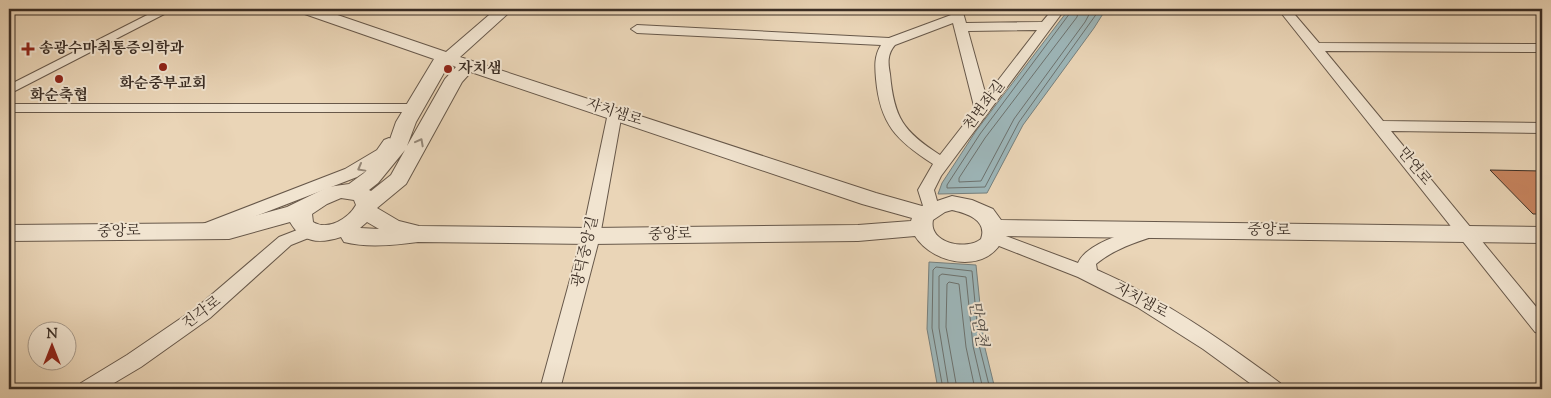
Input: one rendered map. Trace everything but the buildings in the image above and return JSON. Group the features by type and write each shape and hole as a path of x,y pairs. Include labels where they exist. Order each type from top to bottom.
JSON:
{"street":[{"path":"9,90 168,9"},
{"name":"자치샘로","path":"305,9 454,61 926,217"},
{"path":"362,202 399,179 454,79 455,52 505,9"},
{"name":"천변좌길","path":"926,217 926,190 942,162 1060,9"},
{"name":"만연로","path":"1284,9 1381,126 1542,327"},
{"path":"636,29 890,42 959,18 1046,26"},
{"path":"959,18 982,109"},
{"path":"890,42 883,49 882,58 886,102 889,112 904,136 917,147 942,162"},
{"path":"1316,47 1542,48"},
{"path":"200,232 362,167 383,153 395,134 454,61"},
{"path":"9,108 410,115"},
{"name":"광덕중앙길","path":"550,389 591,236 615,113"},
{"path":"346,227 354,222 371,178 389,159 397,147 410,115"},
{"path":"1381,126 1542,128"},
{"name":"중앙로","path":"9,233 200,232 230,230 294,213 332,192 362,202 393,227 406,228 418,234"},
{"path":"858,233 873,218 874,208 870,199"},
{"path":"952,203 974,207 991,220 995,233 985,249 973,254 959,254 945,250 932,244 924,235 926,217 952,203"},
{"path":"308,205 301,217 302,223 308,229"},
{"name":"중앙로","path":"230,230 241,234 308,229 327,233 346,227 352,236 395,237 418,234 591,236 858,233 926,217"},
{"name":"진각로","path":"88,389 134,361 204,313 234,288 260,261 285,241 308,229"},
{"path":"1088,274 1086,262 1095,254 1109,246 1157,229"},
{"name":"중앙로","path":"995,233 1157,229 1542,235"},
{"name":"자치샘로","path":"995,233 1088,274 1165,314 1211,343 1274,389"}],"water":[{"path":"1069,9 1106,9 1023,125 987,193 938,194 942,183 976,131"},
{"name":"만연천","path":"929,262 976,265 984,344 995,389 938,389 927,329"}],"place":[{"name":"송광수마취통증의학과","path":"28,49"},
{"name":"화순중부교회","path":"163,67"},
{"name":"자치샘","path":"448,69"},
{"name":"화순축협","path":"59,79"}]}
